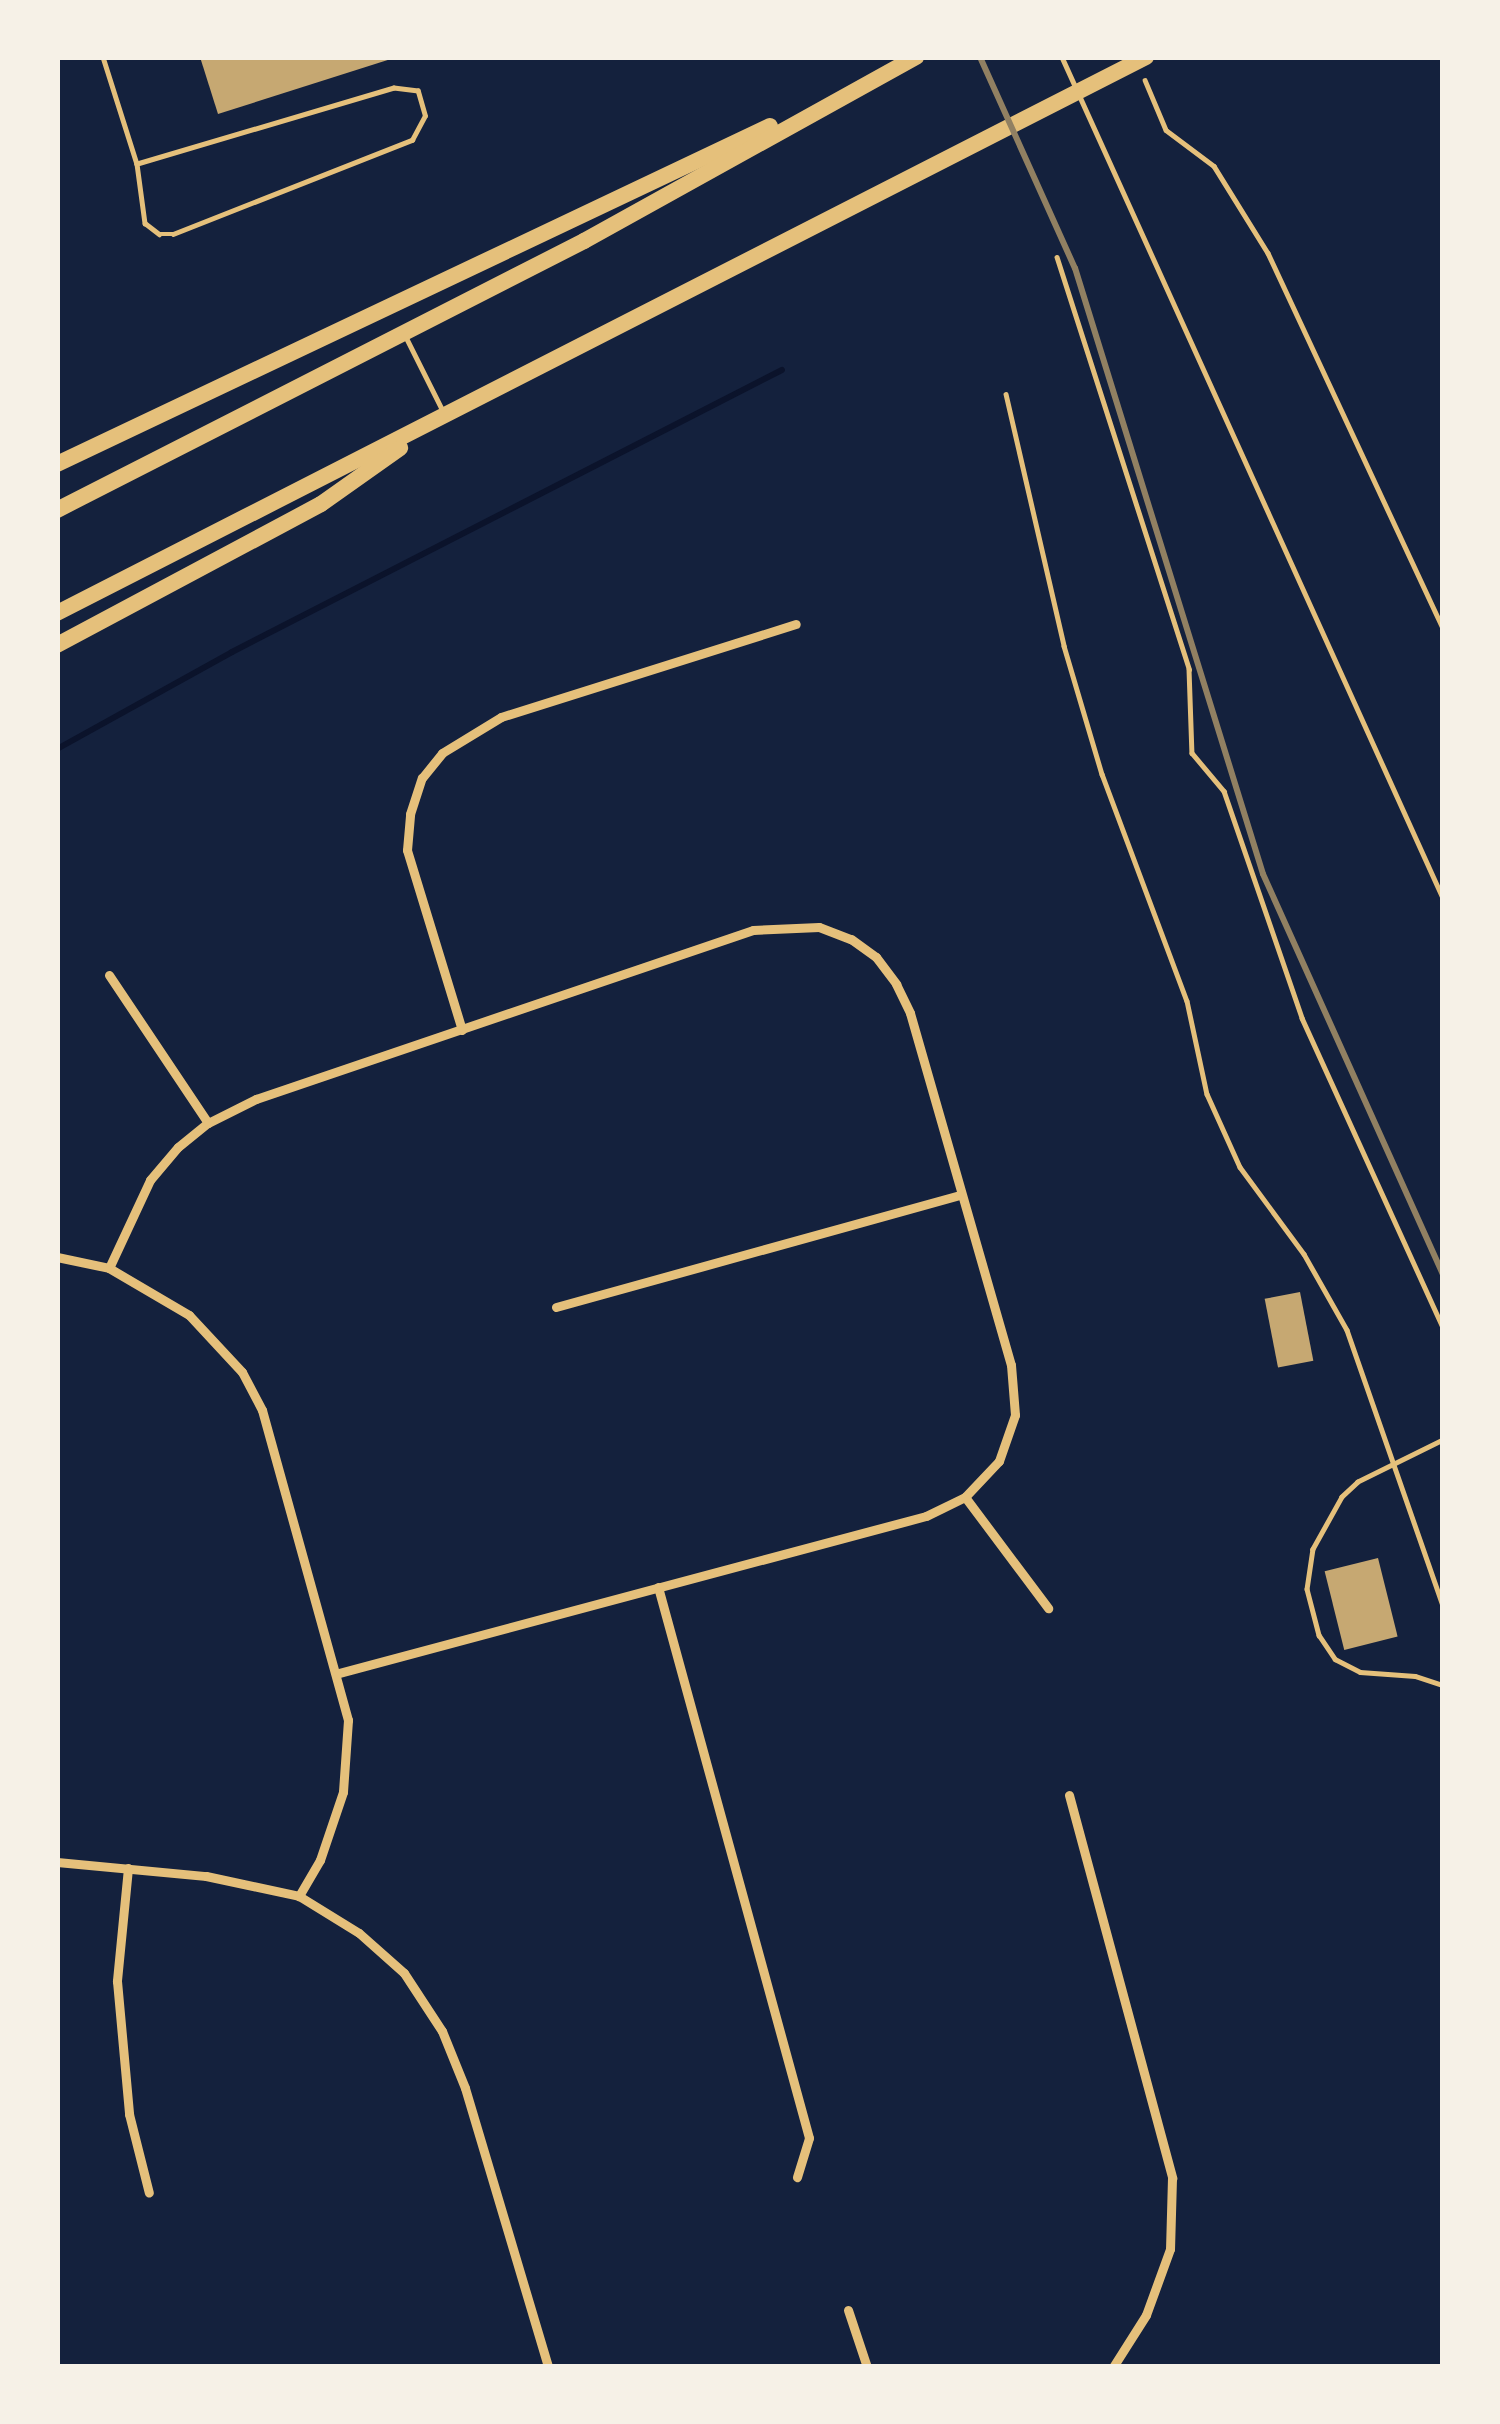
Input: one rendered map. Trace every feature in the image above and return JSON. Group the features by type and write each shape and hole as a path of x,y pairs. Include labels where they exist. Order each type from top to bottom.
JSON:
{"highway":[{"path":"57,510 584,241 916,57"},
{"path":"57,613 926,169 1145,66"},
{"path":"57,464 885,73"},
{"path":"57,644 321,504 445,416"}],"street":[{"path":"462,1030 407,850 410,814 422,778 442,753 501,717 796,624"},
{"path":"109,1268 150,1180 208,1123 256,1099 753,929 819,927 851,939 877,957 896,984 910,1013 1011,1366 1015,1414 999,1461 965,1497 926,1516 339,1672"},
{"path":"109,975 208,1123"},
{"path":"556,1307 961,1195"},
{"path":"57,1257 109,1268 189,1315 242,1372 279,1458 348,1720 343,1792 320,1860 298,1896"},
{"path":"965,1497 1048,1607"},
{"path":"658,1587 809,2138 797,2176"},
{"path":"1069,1795 1172,2178 1170,2248 1146,2315 1113,2367"},
{"path":"57,1862 206,1876 298,1896 359,1933 404,1973 442,2031 465,2088 548,2367"},
{"path":"128,1868 118,1981 129,2114 149,2193"},
{"path":"848,2310 867,2367"}],"lane":[{"path":"103,57 137,164 145,223 159,234 173,234 412,140 425,116 418,92 394,88 137,164"},
{"path":"1062,57 1443,898"},
{"path":"1057,257 1189,669 1192,753 1224,790 1302,1018 1443,1327"},
{"path":"404,332 445,416"},
{"path":"1006,394 1064,646 1102,774 1187,1001 1207,1094 1240,1167 1330,1297 1364,1374 1443,1604"},
{"path":"1443,1440 1358,1482 1330,1513 1309,1567 1310,1610 1326,1650 1345,1666 1443,1685"}],"path":[{"path":"1145,66 1166,130 1214,166 1268,253 1443,628"}],"building":[{"path":"200,57 394,57 394,58 218,114"},
{"path":"1300,1292 1313,1361 1278,1368 1265,1299"},
{"path":"1378,1558 1398,1637 1344,1650 1325,1571"}],"waterway":[{"path":"57,749 232,652 782,370"}],"railway":[{"path":"980,57 1075,268 1263,874 1443,1274"}]}
